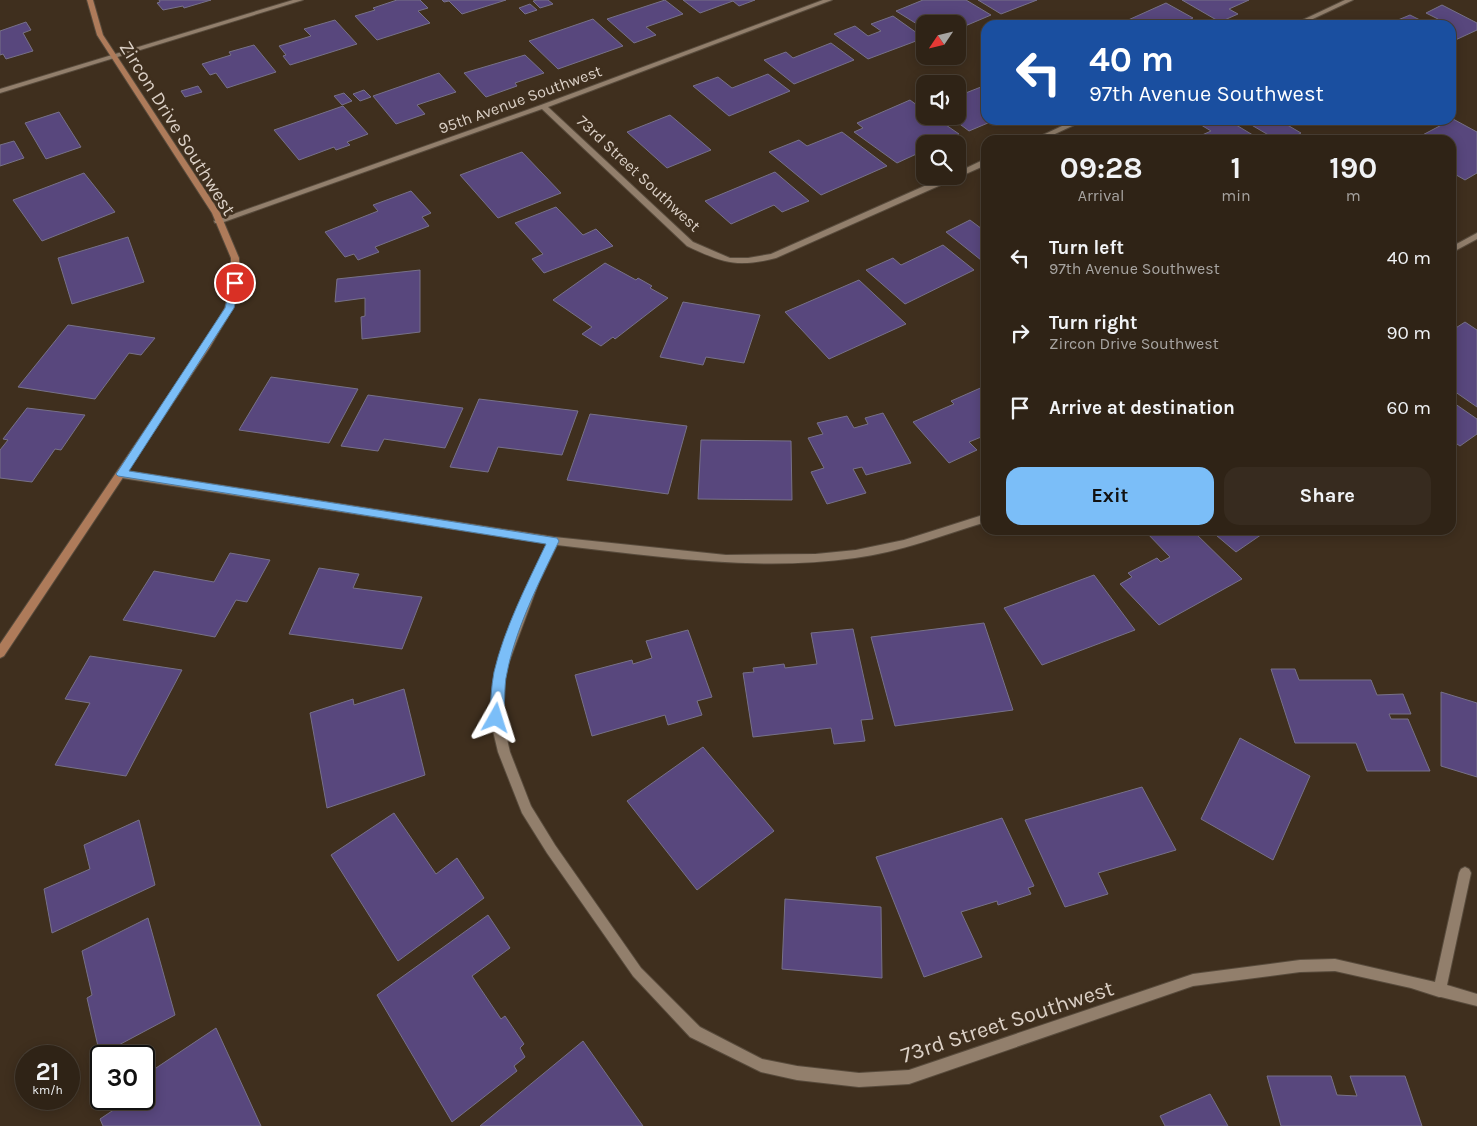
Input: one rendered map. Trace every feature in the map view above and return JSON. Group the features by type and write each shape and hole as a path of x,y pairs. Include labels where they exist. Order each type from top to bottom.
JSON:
{"street":[{"name":"Zircon Drive Southwest","path":"0,653 207,345 229,308 235,283 235,258 216,213 100,35 90,0"},
{"path":"0,91 114,58 300,0"},
{"name":"95th Avenue Southwest","path":"218,221 543,106 829,0"},
{"path":"1306,20 1350,0"},
{"name":"73rd Street Southwest","path":"543,106 690,244 734,263 773,256 935,185"},
{"path":"1047,135 1070,125"},
{"path":"966,171 981,164"},
{"path":"1456,248 1477,236"},
{"path":"122,474 554,541 726,558 816,558 856,554 904,544 981,520"},
{"name":"73rd Street Southwest","path":"554,541 530,592 500,673 496,718 504,752 526,809 551,849 636,972 695,1032 761,1065 797,1073 859,1080 909,1077 1193,980 1300,966 1335,966 1411,982 1477,1000"},
{"path":"1439,991 1465,873"}],"building":[{"path":"159,0 211,0 184,8 183,6 163,10 157,3 160,2"},
{"path":"397,0 420,0 428,8 418,11 430,23 377,40 355,16 375,10 373,8"},
{"path":"442,0 506,0 462,14 449,1 444,2"},
{"path":"548,0 553,4 540,8 533,1"},
{"path":"665,0 683,14 646,27 656,35 634,43 607,19"},
{"path":"683,0 755,0 739,6 733,1 700,13"},
{"path":"923,0 966,0 991,15 966,26 966,15 916,15 916,23 896,11"},
{"path":"978,0 1037,0 1001,14"},
{"path":"1182,0 1249,0 1229,9 1238,14 1224,20 1217,20"},
{"path":"1166,3 1193,18 1188,20 1128,20"},
{"path":"530,4 537,10 525,14 519,8"},
{"path":"1442,5 1477,23 1477,30 1456,40 1456,20 1436,20 1438,19 1426,13"},
{"path":"1410,15 1420,20 1398,20"},
{"path":"893,16 916,32 916,41 868,59 834,34 855,26 868,36 881,31 871,24"},
{"path":"593,19 623,46 558,69 529,41"},
{"path":"335,20 357,44 290,65 283,56 286,55 279,46 311,36 304,29"},
{"path":"26,22 31,30 23,33 33,51 6,59 3,54 0,55 0,31"},
{"path":"831,43 854,60 794,84 764,60 786,52 793,58"},
{"path":"254,45 276,72 227,88 216,73 210,75 202,64 231,55 229,52"},
{"path":"525,55 544,73 515,83 517,86 486,97 464,73"},
{"path":"439,73 456,92 417,105 425,114 396,124 373,96"},
{"path":"768,74 790,91 729,116 693,86 718,77 732,88"},
{"path":"198,86 202,92 185,97 181,91"},
{"path":"981,87 981,125 983,125 969,131 961,125 966,125 966,93"},
{"path":"364,90 371,97 360,101 353,94"},
{"path":"344,93 352,101 342,105 334,96"},
{"path":"910,100 916,104 916,125 946,125 959,134 916,135 916,154 897,163 854,132 863,128 857,123"},
{"path":"343,106 368,134 347,142 350,145 336,150 334,147 299,160 274,130"},
{"path":"59,112 81,147 46,159 25,123"},
{"path":"670,115 711,150 667,168 627,132"},
{"path":"1456,121 1477,132 1477,173 1465,180 1456,175 1456,135 1423,135 1442,125 1456,125"},
{"path":"1201,125 1236,125 1253,135 1202,135 1211,131"},
{"path":"1252,125 1287,125 1301,133 1297,135 1268,135"},
{"path":"842,132 887,166 821,195 769,152 799,140 807,146"},
{"path":"14,141 24,158 0,166 0,145"},
{"path":"522,152 561,193 498,218 460,175"},
{"path":"775,172 809,201 782,212 774,205 731,224 705,201"},
{"path":"84,173 115,212 42,241 13,200"},
{"path":"411,191 431,213 422,217 429,226 375,247 379,252 358,260 354,254 345,257 325,232 378,211 373,205"},
{"path":"556,207 583,235 596,229 613,246 544,273 532,259 543,254 515,223"},
{"path":"970,220 981,228 981,260 946,232"},
{"path":"128,237 144,282 72,304 58,258"},
{"path":"943,245 974,270 905,304 866,270 893,258 901,265"},
{"path":"605,263 636,280 638,278 652,286 650,288 668,298 615,339 613,337 601,346 582,334 592,327 553,300"},
{"path":"420,270 420,332 362,339 361,317 365,316 365,298 335,302 337,279"},
{"path":"859,280 906,324 829,359 785,312"},
{"path":"683,302 760,315 744,363 706,357 703,365 660,357"},
{"path":"1465,322 1477,330 1477,407 1456,392 1456,328"},
{"path":"68,325 155,338 141,355 129,353 95,399 18,387"},
{"path":"271,377 358,389 329,443 239,430"},
{"path":"981,388 981,437 969,442 977,450 949,463 913,422 954,404 951,401"},
{"path":"368,395 463,408 445,448 384,439 378,451 341,446"},
{"path":"479,399 578,411 562,455 498,447 488,472 450,467"},
{"path":"1456,404 1477,419 1477,434 1460,446 1456,443"},
{"path":"27,408 85,415 61,450 55,449 32,482 0,478 0,450 8,440 3,439"},
{"path":"883,413 911,463 866,475 862,467 853,469 866,493 827,504 811,472 824,468 808,438 823,434 817,423 847,416 854,428 868,424 865,418"},
{"path":"590,414 687,426 668,494 567,480"},
{"path":"701,440 791,441 792,500 698,499"},
{"path":"1149,535 1197,535 1242,579 1159,625 1120,584 1132,577 1128,573 1157,558 1161,562 1170,557"},
{"path":"1216,535 1261,535 1236,552"},
{"path":"230,553 270,560 247,602 236,600 215,637 123,620 154,571 214,582"},
{"path":"319,568 359,574 353,588 422,597 402,649 289,634"},
{"path":"1094,575 1135,630 1042,665 1004,608"},
{"path":"984,623 1013,710 895,726 871,637"},
{"path":"853,629 873,719 861,720 865,741 834,744 831,728 753,737 743,673 754,672 753,668 784,664 785,668 817,664 811,633"},
{"path":"688,630 712,697 697,701 702,715 668,725 665,715 592,736 575,675 632,660 633,664 652,658 646,641"},
{"path":"90,656 182,670 126,776 55,765 90,703 65,699"},
{"path":"1271,669 1295,669 1299,680 1371,680 1377,695 1403,694 1411,714 1389,714 1391,719 1408,719 1430,771 1367,771 1356,743 1295,743"},
{"path":"404,689 425,775 327,808 310,713 353,699 354,705"},
{"path":"1441,692 1477,703 1477,777 1441,766"},
{"path":"1240,738 1310,776 1273,860 1201,819"},
{"path":"703,747 774,831 697,890 627,801"},
{"path":"1142,787 1176,850 1098,873 1108,894 1065,907 1025,820"},
{"path":"394,813 436,874 457,858 484,898 398,961 331,855"},
{"path":"1002,818 1034,886 1028,888 1031,894 998,905 997,901 961,912 982,957 924,977 876,857"},
{"path":"139,820 155,885 52,933 44,889 90,869 84,845"},
{"path":"785,899 881,907 882,978 782,969"},
{"path":"488,915 510,948 472,976 501,1019 505,1016 524,1044 520,1048 525,1057 514,1066 517,1071 452,1122 377,995"},
{"path":"148,918 175,1015 119,1045 98,1045 87,998 92,995 82,951"},
{"path":"216,1028 261,1126 103,1126 100,1119 114,1110 155,1110 155,1069"},
{"path":"583,1041 643,1126 480,1126"},
{"path":"1267,1076 1331,1076 1337,1095 1357,1096 1350,1076 1405,1076 1422,1126 1281,1126"},
{"path":"1210,1094 1228,1126 1165,1126 1160,1116"}],"route":[{"path":"235,283 229,308 222,321 122,474 554,541 534,582 500,673 496,718"}]}
